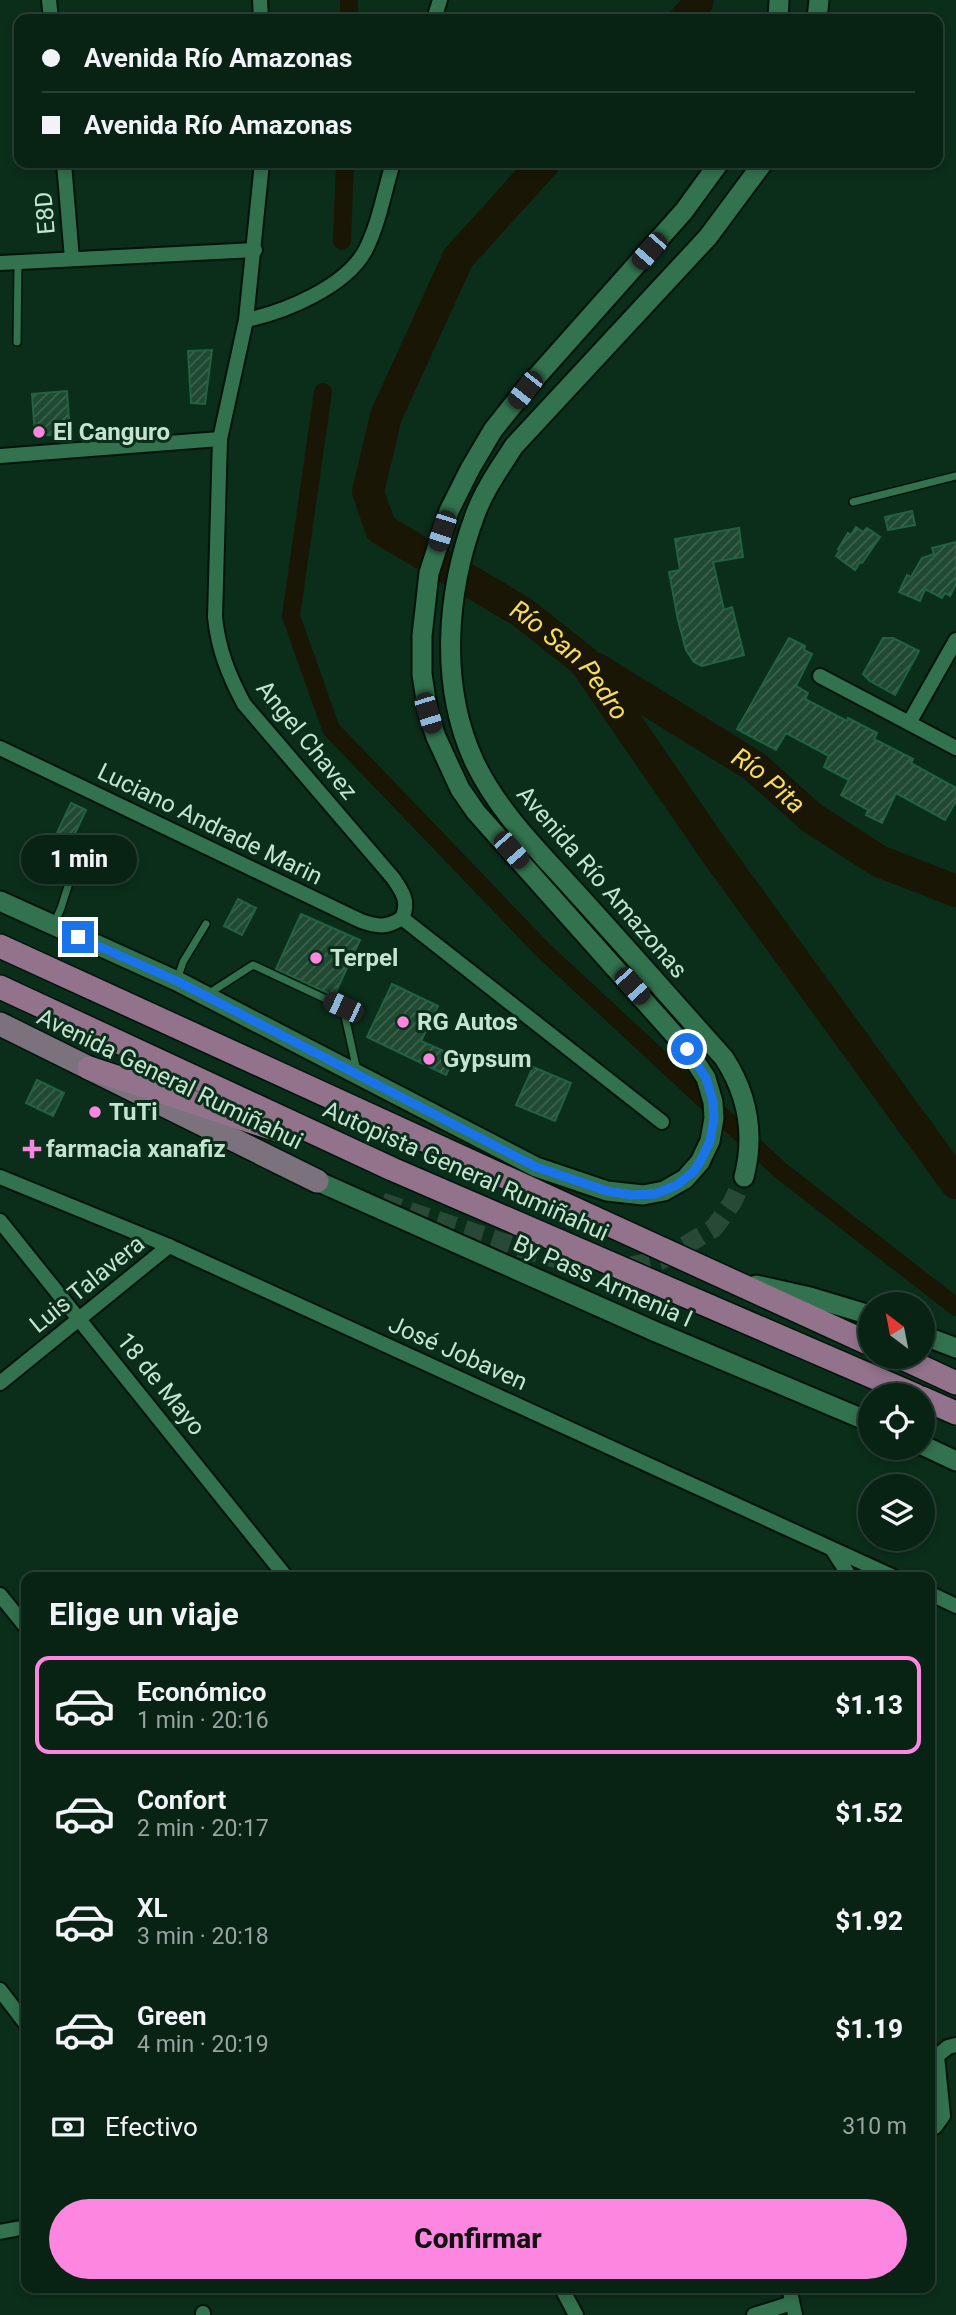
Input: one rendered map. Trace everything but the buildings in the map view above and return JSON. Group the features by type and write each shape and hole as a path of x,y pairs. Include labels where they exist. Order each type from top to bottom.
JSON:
{"highway":[{"name":"Autopista General Rumiñahui","path":"0,946 858,1339"},
{"name":"Autopista General Rumiñahui","path":"0,988 392,1169 887,1383"},
{"path":"89,1068 392,1169"},
{"path":"926,1369 956,1383"},
{"path":"935,1404 956,1413"}],"main road":[{"name":"Avenida Río Amazonas","path":"0,901 206,995 536,1167 607,1191 632,1195 655,1194 685,1179 700,1162 712,1132 713,1101 706,1078 687,1049 476,812 460,789 446,764 428,713 422,674 422,636 429,573 449,511 493,430 525,390 684,211 715,168"},
{"name":"Avenida Río Amazonas","path":"744,1177 750,1126 742,1091 724,1058 506,813 476,765 464,736 456,705 450,646 457,578 475,515 489,484 514,446 708,237 759,168"},
{"name":"Avenida General Rumiñahui","path":"0,1024 328,1184"},
{"name":"By Pass Armenia I","path":"328,1184 654,1331 858,1417"},
{"path":"726,1279 810,1297 858,1311"},
{"path":"935,1340 956,1348"},
{"path":"935,1451 956,1461"}],"street":[{"name":"E8D","path":"64,168 72,259"},
{"name":"Angel Chavez","path":"262,168 246,320 220,439 215,617 219,648 244,704 393,878 405,898 402,918"},
{"path":"246,320 270,316 293,307 328,286 352,267 364,253 373,232 392,168"},
{"path":"0,263 255,250"},
{"path":"0,456 220,439"},
{"path":"909,723 956,640"},
{"path":"820,676 956,748"},
{"name":"Luciano Andrade Marin","path":"0,748 361,921 390,926 402,918"},
{"path":"402,918 662,1122"},
{"name":"José Jobaven","path":"0,1177 169,1246 883,1572"},
{"name":"18 de Mayo","path":"0,1221 282,1572"},
{"name":"Luis Talavera","path":"0,1383 169,1246"},
{"path":"831,1548 846,1572"},
{"path":"0,1595 21,1622"},
{"path":"935,1597 956,1606"},
{"path":"0,1990 21,2013"},
{"path":"935,2127 943,2116 937,2056 948,2047 956,2045"},
{"path":"0,2232 21,2228"},
{"path":"564,2293 576,2315"},
{"path":"754,2315 793,2309"}],"lane":[{"path":"17,342 18,262"},
{"path":"853,502 956,476"},
{"path":"53,926 82,842"},
{"path":"177,981 183,961 206,924"},
{"path":"206,995 253,965 343,1007 358,1076"}],"waterway":[{"path":"349,0 349,14"},
{"name":"Río San Pedro","path":"690,14 698,0"},
{"path":"342,241 345,168"},
{"name":"Río San Pedro","path":"539,168 458,258 386,416 368,492 381,529 522,612 584,661 714,850 956,1183"},
{"path":"323,392 291,616 331,729 543,950 780,1170 956,1307"},
{"name":"Río Pita","path":"597,669 754,766 812,818 879,861 956,891"}],"tunnel":[{"path":"382,1202 601,1272 661,1260 714,1228 732,1203 744,1177"}],"place":[{"name":"El Canguro","path":"39,432"},
{"name":"Terpel","path":"316,958"},
{"name":"RG Autos","path":"403,1022"},
{"name":"Gypsum","path":"429,1059"},
{"name":"TuTi","path":"95,1112"},
{"name":"farmacia xanafiz","path":"32,1149"}],"route":[{"path":"78,937 177,981 536,1167 607,1191 632,1195 655,1194 677,1185 694,1171 700,1162 710,1141 714,1118 713,1101 706,1078 687,1049"}]}
